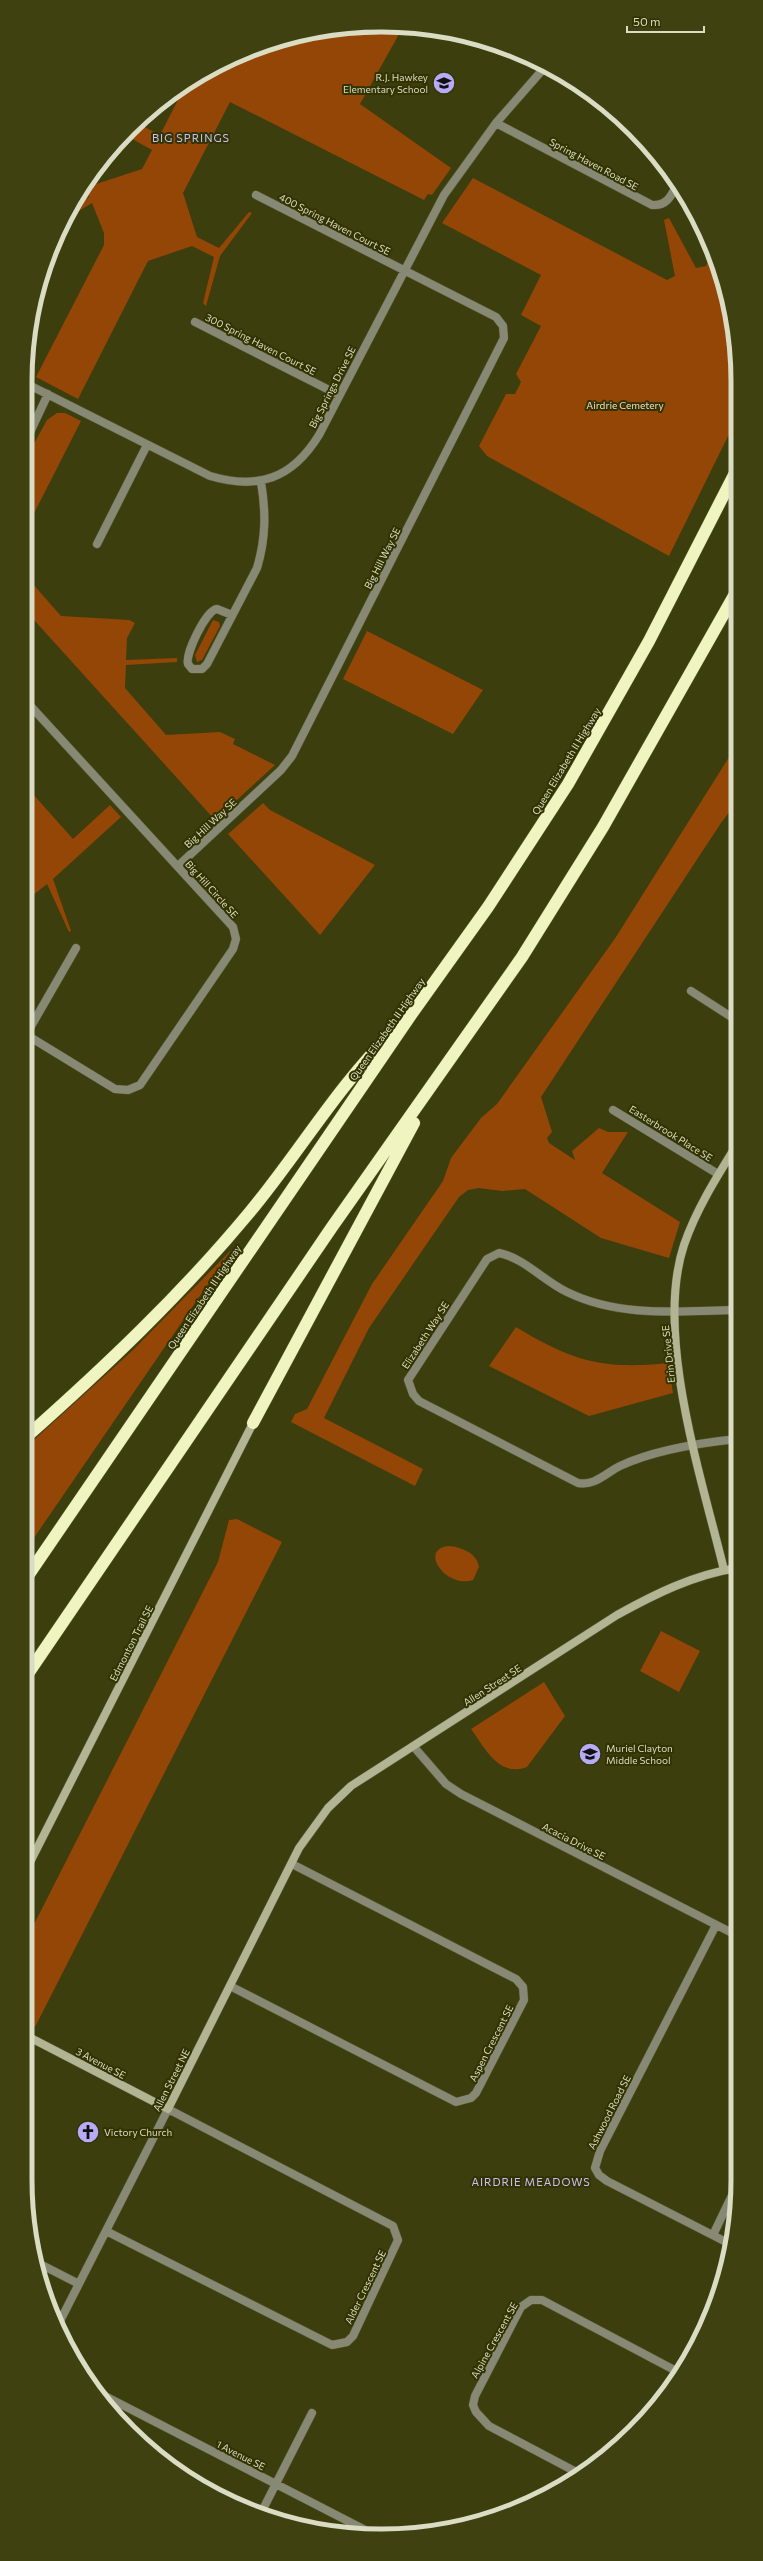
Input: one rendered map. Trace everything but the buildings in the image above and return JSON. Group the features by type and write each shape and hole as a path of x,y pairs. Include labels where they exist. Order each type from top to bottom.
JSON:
{"highway":[{"name":"Queen Elizabeth II Highway","path":"32,1570 413,1012 488,907 568,784 649,641 731,481"},
{"path":"32,1668 332,1227 522,957 603,827 731,601"},
{"path":"32,1432 116,1356 201,1269 250,1212 367,1056 413,1012"},
{"path":"253,1423 438,1078"}],"street":[{"name":"Big Springs Drive SE","path":"32,386 210,476 241,483 261,482 280,474 308,452 444,195 496,123 541,71"},
{"name":"Spring Haven Road SE","path":"496,123 652,205 660,206 666,202 674,190"},
{"name":"400 Spring Haven Court SE","path":"256,195 404,271"},
{"name":"Big Hill Way SE","path":"178,866 273,779 292,756 504,338 503,326 496,317 404,271"},
{"name":"300 Spring Haven Court SE","path":"195,322 339,395"},
{"path":"32,428 48,394"},
{"path":"97,544 147,445"},
{"path":"232,615 217,609 208,613 188,654 188,664 192,669 202,668 207,664 257,568 262,552 265,508 261,482"},
{"name":"Big Hill Circle SE","path":"32,1038 115,1089 128,1090 140,1085 236,944 236,933 233,928 34,710"},
{"path":"32,1024 76,948"},
{"path":"691,991 731,1017"},
{"name":"Easterbrook Place SE","path":"613,1110 718,1174"},
{"name":"Erin Drive SE","path":"724,1570 679,1376 674,1311 675,1287 684,1246 698,1211 731,1154"},
{"name":"Elizabeth Way SE","path":"674,1311 643,1312 593,1303 565,1292 512,1257 499,1253 487,1259 408,1380 413,1394 420,1401 578,1483 594,1482 620,1466 694,1444"},
{"path":"674,1311 731,1310"},
{"name":"Edmonton Trail SE","path":"32,1858 253,1423"},
{"path":"694,1444 731,1440"},
{"name":"Allen Street SE","path":"292,1864 311,1829 351,1786 414,1747 617,1615 654,1595 686,1581 731,1569"},
{"name":"Acacia Drive SE","path":"414,1747 446,1784 461,1794 731,1932"},
{"name":"Allen Street NE","path":"61,2318 292,1864"},
{"name":"Aspen Crescent SE","path":"230,1986 456,2102 471,2098 476,2093 524,2000 523,1987 516,1979 292,1864"},
{"name":"Ashwood Road SE","path":"716,1925 600,2151 595,2168 607,2181 725,2241"},
{"name":"3 Avenue SE","path":"32,2039 168,2109"},
{"name":"Alder Crescent SE","path":"106,2231 324,2343 340,2345 353,2336 397,2245 398,2234 393,2226 168,2109"},
{"path":"713,2235 730,2199"},
{"path":"43,2266 79,2284"},
{"name":"Alpine Crescent SE","path":"574,2471 489,2426 476,2412 473,2405 475,2396 521,2307 531,2300 542,2300 674,2370"},
{"name":"1 Avenue SE","path":"109,2398 361,2528"},
{"path":"264,2508 312,2413"}],"green space":[{"path":"382,32 400,33 360,104 451,168 432,195 428,194 424,200 230,102 183,193 197,237 219,248 249,212 252,213 220,256 206,306 203,303 214,257 192,246 148,261 78,399 36,377 104,245 104,233 92,203 76,213 82,202 89,197 88,192 92,185 142,169 152,150 130,138 134,134 143,126 160,135 180,96 227,68 248,59 291,44 336,35"},
{"name":"Airdrie Cemetery","path":"473,178 667,280 675,276 664,220 669,218 696,268 706,266 709,260 719,291 728,336 731,382 731,430 669,556 487,456 479,446 506,394 515,394 521,382 516,374 541,326 521,315 541,275 442,223"},
{"path":"57,413 65,413 81,421 32,517 32,447 47,420"},
{"path":"32,583 61,616 129,620 135,623 127,638 126,660 177,658 177,662 126,665 125,688 166,735 220,732 235,739 233,744 275,765 215,820 32,618"},
{"path":"213,620 219,622 220,626 202,660 197,662 195,655"},
{"path":"367,631 483,690 453,734 343,679"},
{"path":"731,754 731,810 541,1097 552,1132 547,1138 549,1143 575,1160 572,1151 599,1128 608,1132 628,1132 602,1173 680,1222 669,1258 601,1238 525,1189 502,1191 479,1188 468,1190 459,1197 369,1328 324,1418 423,1469 415,1486 291,1422 295,1414 307,1409 372,1284 443,1181 451,1158 481,1118 497,1104 616,937"},
{"path":"32,793 73,839 110,805 121,817 53,879 71,931 69,932 47,884 32,896"},
{"path":"263,803 270,810 375,865 320,935 228,834"},
{"path":"232,1249 32,1541 32,1442 133,1350"},
{"path":"516,1327 554,1348 589,1360 606,1364 625,1365 668,1363 673,1393 589,1416 489,1366"},
{"path":"237,1519 282,1542 35,2027 32,2026 32,1928 218,1562 229,1520"},
{"path":"448,1546 463,1549 472,1554 478,1562 479,1567 473,1580 463,1581 454,1579 440,1568 436,1561 436,1554 439,1549"},
{"path":"661,1631 700,1651 679,1692 640,1671"},
{"path":"544,1682 565,1716 527,1767 517,1769 508,1768 501,1765 487,1752 471,1729"}],"place":[{"name":"R.J. Hawkey Elementary School","path":"444,83"},
{"name":"Muriel Clayton Middle School","path":"590,1754"},
{"name":"Victory Church","path":"88,2132"}],"district":[{"name":"BIG SPRINGS","path":"191,137"},
{"name":"AIRDRIE MEADOWS","path":"531,2181"}]}
